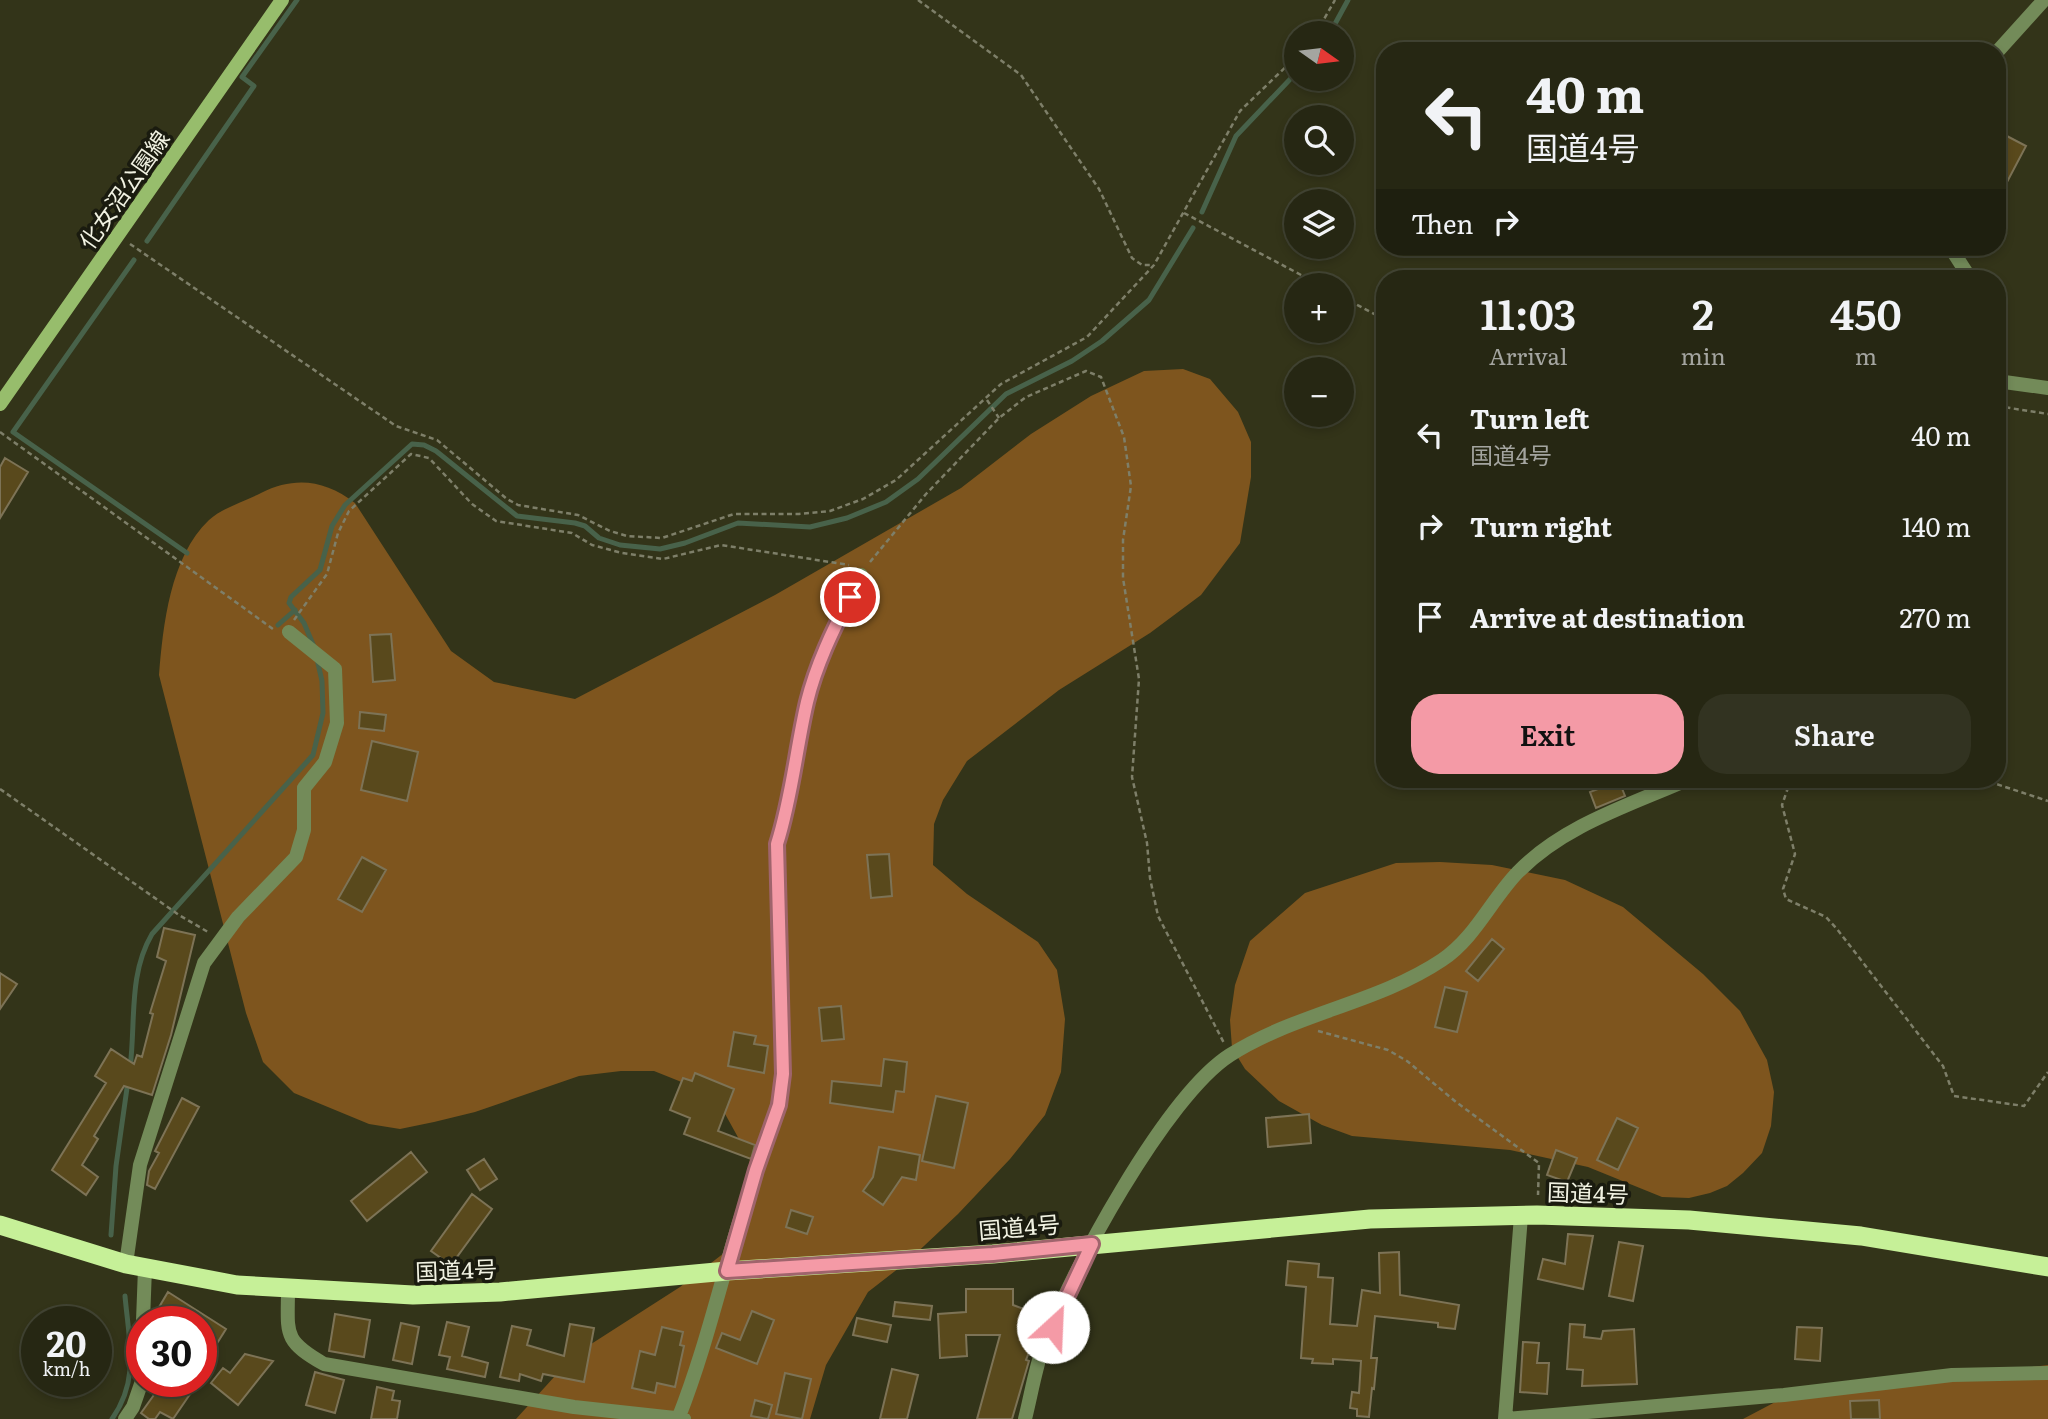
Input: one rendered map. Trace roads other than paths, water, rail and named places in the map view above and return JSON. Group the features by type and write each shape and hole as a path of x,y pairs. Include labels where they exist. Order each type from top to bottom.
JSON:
{"highway":[{"name":"国道4号","path":"0,1225 125,1264 237,1285 413,1295 488,1293 727,1271 993,1254 1370,1219 1529,1216 1689,1220 1861,1236 2048,1267"}],"main road":[{"name":"化女沼公園線","path":"0,404 282,0"}],"street":[{"path":"2006,42 2043,0"},
{"path":"2006,382 2048,388"},
{"path":"288,1288 290,1334 298,1349 324,1364 574,1406 680,1419 706,1344 755,1172 779,1105 783,1074 777,844 786,816 808,699 828,640 861,575"},
{"path":"125,1264 140,1165 204,963 219,939 296,857 304,830 304,788 325,762 337,723 335,668 289,632"},
{"path":"1025,1419 1043,1347 1092,1244 1182,1100 1206,1074 1230,1055 1294,1024 1416,977 1446,958 1474,931 1516,873 1547,846 1584,825 1668,788"},
{"path":"1529,1216 1506,1419 1784,1395 1952,1374 2048,1373"},
{"path":"144,1306 145,1268"},
{"path":"125,1419 138,1397"}],"waterway":[{"path":"147,241 254,86 242,77 297,0"},
{"path":"1337,21 1348,0"},
{"path":"1202,212 1236,136 1284,86"},
{"path":"315,649 304,623 289,603 291,597 320,570 332,526 345,505 412,444 424,445 436,451 517,516 575,523 585,526 599,538 620,545 660,549 685,543 738,523 810,527 847,518 886,502 918,479 1006,394 1072,361 1102,341 1149,300 1193,228"},
{"path":"134,260 13,432 187,553"},
{"path":"278,625 295,610"},
{"path":"130,1068 136,982 144,950 152,934 313,755 323,713 322,681 317,659"},
{"path":"111,1235 116,1166 128,1081"},
{"path":"112,1419 121,1404 129,1375 130,1345 125,1296"}]}
